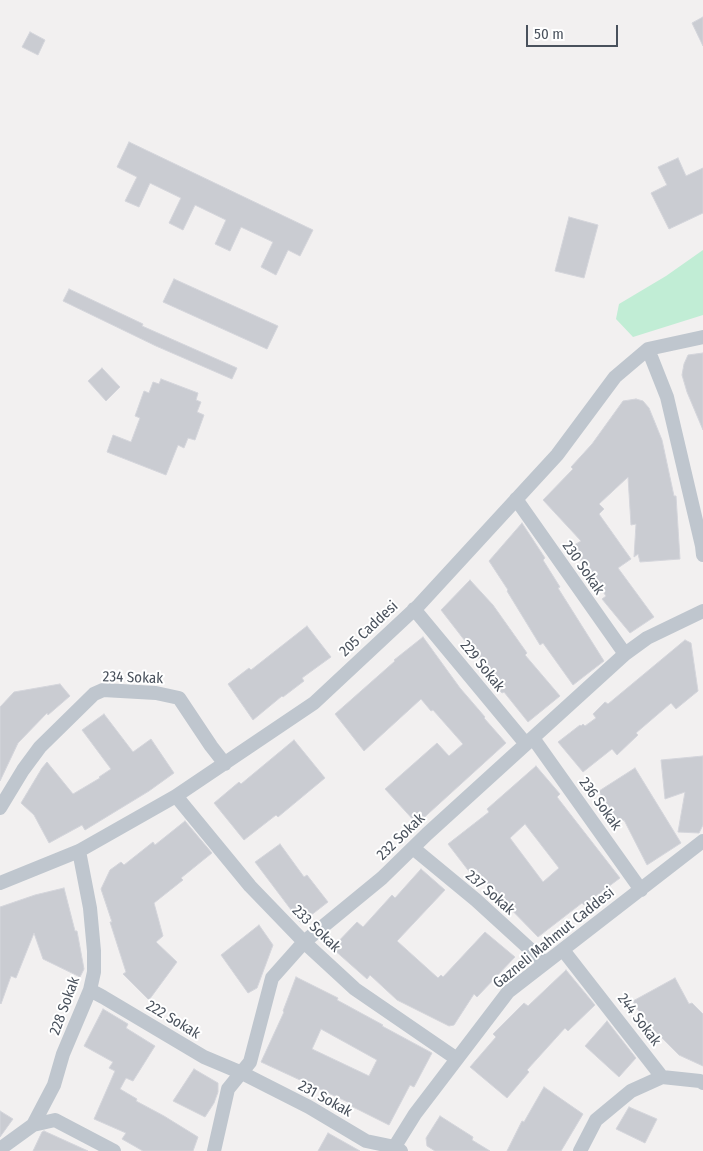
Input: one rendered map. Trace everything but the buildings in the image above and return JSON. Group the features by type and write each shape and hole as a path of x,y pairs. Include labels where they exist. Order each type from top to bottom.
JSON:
{"street":[{"name":"205 Caddesi","path":"0,883 79,851 176,796 314,703 414,609 557,455 615,377 648,349 703,337"},
{"path":"648,349 667,397 697,499 703,555"},
{"name":"230 Sokak","path":"516,499 625,654"},
{"name":"229 Sokak","path":"414,609 529,741"},
{"name":"232 Sokak","path":"214,1151 228,1089 250,1062 272,978 304,942 382,878 625,654 647,638 703,611"},
{"name":"234 Sokak","path":"0,808 23,770 40,747 94,694 103,690 156,692 179,698 225,764"},
{"name":"236 Sokak","path":"529,741 642,890"},
{"name":"233 Sokak","path":"176,796 250,886 304,942 355,989 457,1059"},
{"name":"Gazneli Mahmut Caddesi","path":"396,1150 415,1114 508,992 703,841"},
{"name":"237 Sokak","path":"413,848 476,900 545,964"},
{"name":"228 Sokak","path":"0,1149 33,1125 54,1085 63,1054 90,990 94,972 94,951 90,908 79,851"},
{"name":"244 Sokak","path":"563,950 662,1078"},
{"name":"222 Sokak","path":"90,990 204,1057 242,1073"},
{"name":"231 Sokak","path":"242,1073 309,1106 366,1141 396,1150"},
{"path":"580,1151 596,1120 631,1091 662,1078 700,1081 703,1083"},
{"path":"33,1125 55,1120 114,1151"}],"green space":[{"path":"703,250 703,315 633,337 616,319 619,304 666,276"}]}
